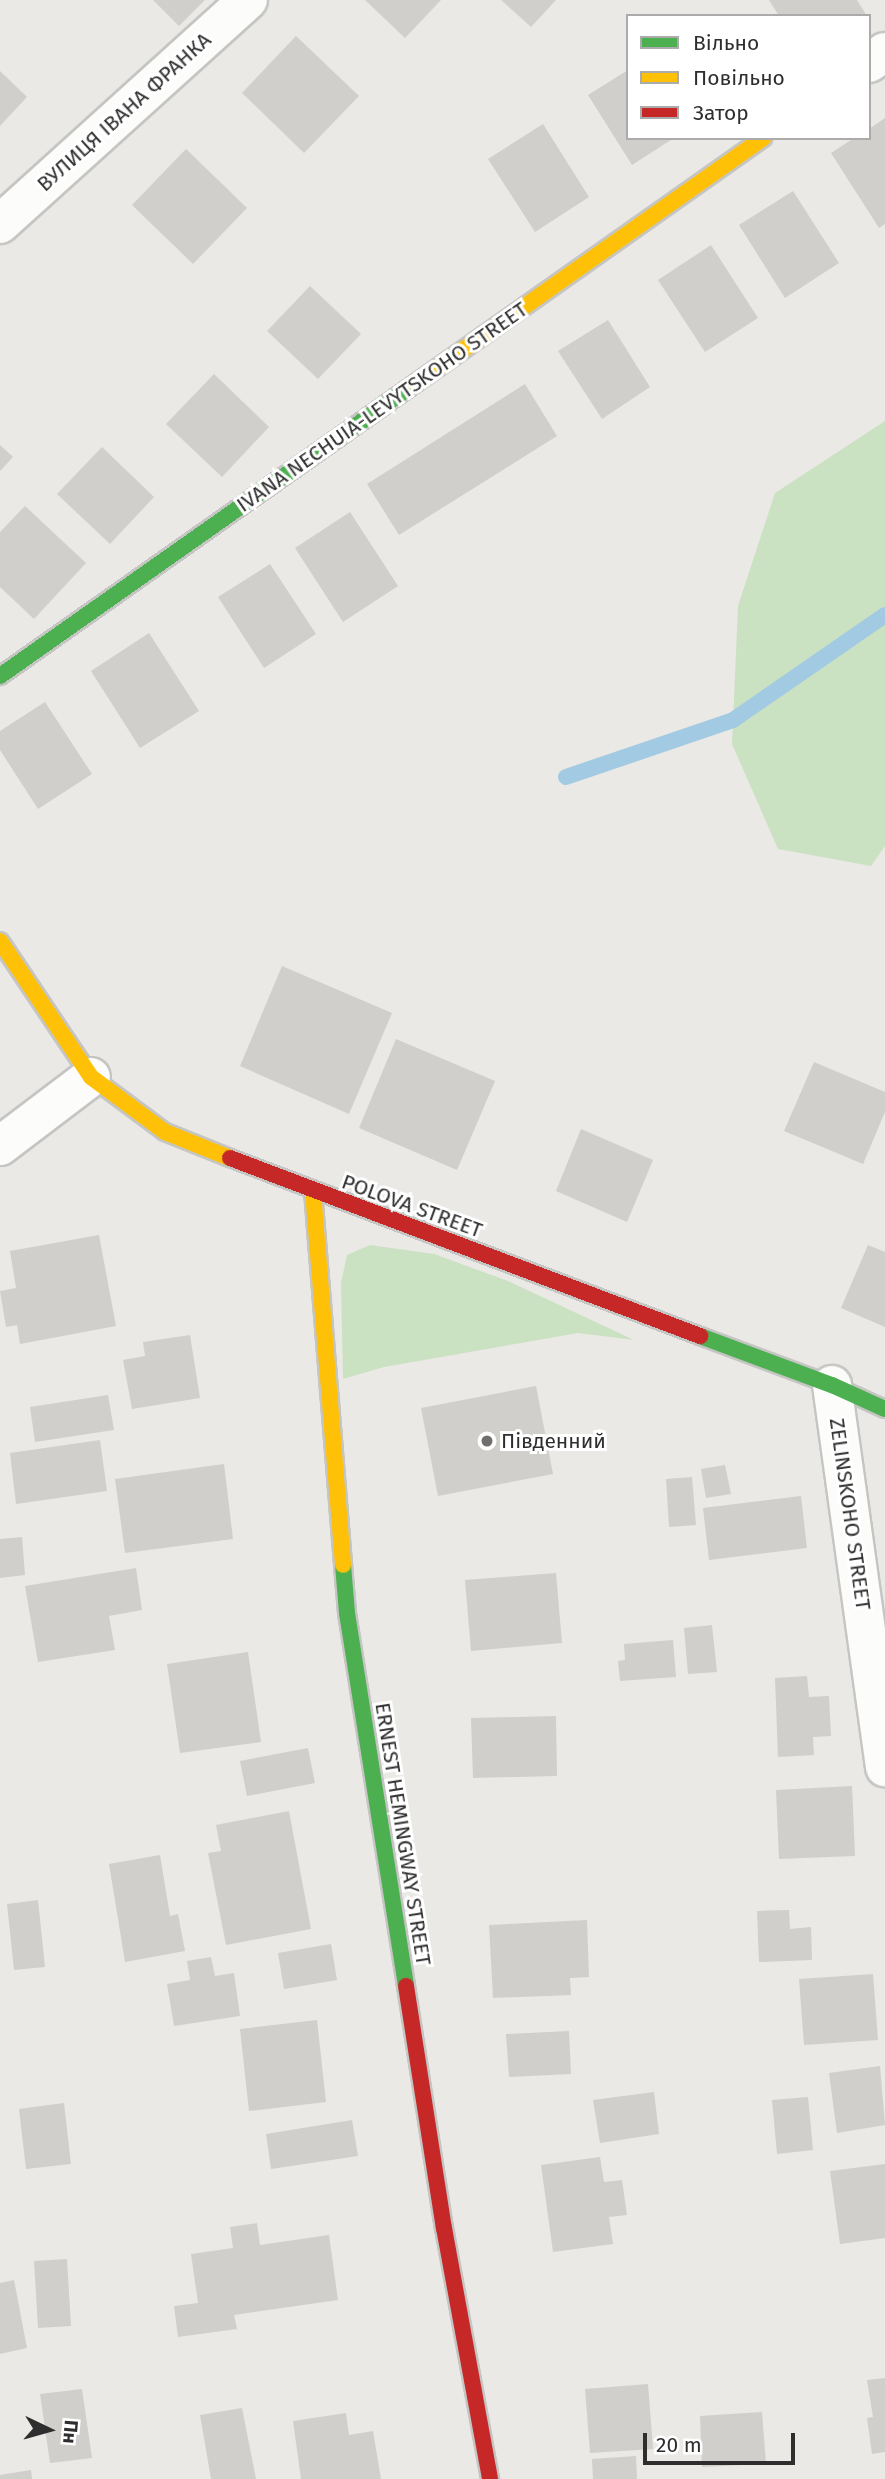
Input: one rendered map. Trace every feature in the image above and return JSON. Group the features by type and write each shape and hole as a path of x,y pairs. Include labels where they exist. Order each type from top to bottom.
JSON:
{"street":[{"name":"ВУЛИЦЯ ІВАНА ФРАНКА","path":"0,224 248,0"},
{"name":"IVANA NECHUIA-LEVYTSKOHO STREET","path":"0,676 760,140"},
{"name":"POLOVA STREET","path":"0,941 91,1077 165,1132 313,1191 832,1385 885,1409"},
{"path":"0,1146 91,1077"},
{"name":"ERNEST HEMINGWAY STREET","path":"313,1191 347,1613 444,2228 490,2479"},
{"name":"ZELINSKOHO STREET","path":"832,1385 885,1767"}],"green space":[{"path":"885,421 885,846 871,866 778,849 732,744 738,606 775,493"},
{"path":"370,1245 434,1254 508,1281 634,1340 578,1333 384,1367 343,1379 341,1283 347,1255"}],"building":[{"path":"153,0 205,0 179,26"},
{"path":"365,0 441,0 405,38"},
{"path":"501,0 556,0 531,27"},
{"path":"769,0 857,0 866,14 778,14"},
{"path":"296,36 359,96 304,153 242,93"},
{"path":"0,71 27,97 0,126"},
{"path":"626,71 626,140 671,140 632,165 588,95"},
{"path":"885,118 885,224 879,228 831,153 851,140 871,140 871,128"},
{"path":"543,124 589,197 535,232 488,159"},
{"path":"186,149 247,208 193,264 132,205"},
{"path":"793,191 839,263 785,298 739,225"},
{"path":"711,245 758,318 705,352 658,280"},
{"path":"310,286 361,334 318,379 267,331"},
{"path":"608,320 650,387 602,419 558,351"},
{"path":"214,374 269,427 222,477 166,424"},
{"path":"525,384 557,436 399,535 367,484"},
{"path":"0,445 13,457 0,471"},
{"path":"102,447 154,497 110,544 57,494"},
{"path":"25,506 86,563 34,619 0,587 0,532"},
{"path":"350,512 398,586 343,622 295,548"},
{"path":"270,564 316,634 264,668 218,597"},
{"path":"149,633 199,711 140,748 91,671"},
{"path":"45,702 92,774 38,809 0,750 0,731"},
{"path":"282,966 392,1013 349,1114 240,1066"},
{"path":"396,1039 495,1081 457,1170 359,1128"},
{"path":"814,1062 885,1092 885,1112 863,1164 784,1131"},
{"path":"581,1129 653,1160 627,1222 556,1191"},
{"path":"99,1235 116,1326 20,1344 17,1325 6,1327 0,1291 16,1288 10,1251"},
{"path":"868,1245 885,1252 885,1327 841,1308"},
{"path":"190,1335 200,1398 132,1409 123,1360 145,1356 143,1342"},
{"name":"Південний","path":"536,1386 553,1474 438,1496 421,1408"},
{"path":"108,1395 114,1430 35,1442 30,1407"},
{"path":"100,1440 107,1491 16,1504 10,1453"},
{"path":"224,1464 233,1539 125,1553 115,1479"},
{"path":"725,1465 731,1494 706,1498 701,1469"},
{"path":"692,1477 696,1525 669,1527 666,1479"},
{"path":"801,1496 807,1548 709,1560 703,1508"},
{"path":"22,1537 25,1575 0,1578 0,1539"},
{"path":"136,1568 142,1610 109,1616 115,1650 38,1662 25,1586"},
{"path":"556,1573 562,1643 471,1651 465,1580"},
{"path":"712,1625 717,1672 688,1674 684,1628"},
{"path":"673,1640 676,1677 620,1681 618,1661 625,1660 624,1644"},
{"path":"248,1652 261,1742 180,1753 167,1664"},
{"path":"807,1676 809,1697 829,1696 831,1736 813,1737 814,1755 778,1757 775,1678"},
{"path":"556,1716 557,1776 473,1778 471,1718"},
{"path":"308,1748 315,1783 247,1796 240,1761"},
{"path":"852,1786 855,1856 779,1859 776,1790"},
{"path":"289,1811 311,1929 226,1945 208,1853 221,1851 216,1825"},
{"path":"160,1855 170,1916 178,1914 185,1951 125,1962 109,1864"},
{"path":"38,1900 45,1967 14,1970 7,1904"},
{"path":"789,1910 790,1929 811,1927 812,1960 759,1962 757,1911"},
{"path":"587,1920 589,1977 570,1978 571,1995 493,1998 489,1925"},
{"path":"331,1944 337,1980 284,1989 278,1953"},
{"path":"211,1957 215,1976 234,1973 240,2016 174,2026 167,1984 190,1980 187,1961"},
{"path":"873,1974 878,2040 804,2045 799,1979"},
{"path":"317,2020 326,2102 249,2111 240,2029"},
{"path":"569,2031 571,2074 509,2077 506,2034"},
{"path":"880,2066 885,2125 837,2133 829,2073"},
{"path":"654,2092 659,2134 600,2143 593,2100"},
{"path":"808,2097 813,2150 777,2154 772,2100"},
{"path":"64,2103 71,2164 26,2169 19,2109"},
{"path":"352,2120 358,2156 271,2169 266,2134"},
{"path":"600,2157 604,2182 622,2180 627,2215 609,2217 613,2244 553,2252 541,2165"},
{"path":"885,2164 885,2238 840,2244 830,2171"},
{"path":"257,2223 260,2245 329,2235 338,2300 234,2315 237,2329 178,2337 174,2306 198,2303 191,2254 233,2248 230,2227"},
{"path":"67,2259 71,2326 38,2328 34,2261"},
{"path":"14,2280 27,2348 0,2354 0,2283"},
{"path":"885,2378 885,2452 872,2454 867,2418 873,2417 867,2380"},
{"path":"648,2384 653,2449 590,2453 585,2389"},
{"path":"82,2389 92,2458 50,2463 40,2394"},
{"path":"242,2408 256,2479 211,2479 200,2415"},
{"path":"762,2412 766,2464 702,2467 700,2416"},
{"path":"346,2413 349,2435 373,2431 381,2479 301,2479 293,2421"},
{"path":"636,2456 637,2479 593,2479 592,2459"},
{"path":"31,2470 32,2479 0,2479 0,2475"}],"waterway":[{"path":"566,777 733,720 885,615"}],"traffic: fast":[{"path":"0,676 416,383"},
{"path":"700,1336 832,1385 885,1409"},
{"path":"343,1565 347,1613 406,1986"}],"traffic: slow":[{"path":"416,383 760,140"},
{"path":"0,941 91,1077 165,1132 230,1158"},
{"path":"313,1191 343,1565"}],"traffic: jam":[{"path":"230,1158 700,1336"},
{"path":"406,1986 444,2228 490,2479"}],"place":[{"name":"Південний","path":"487,1441"}]}
